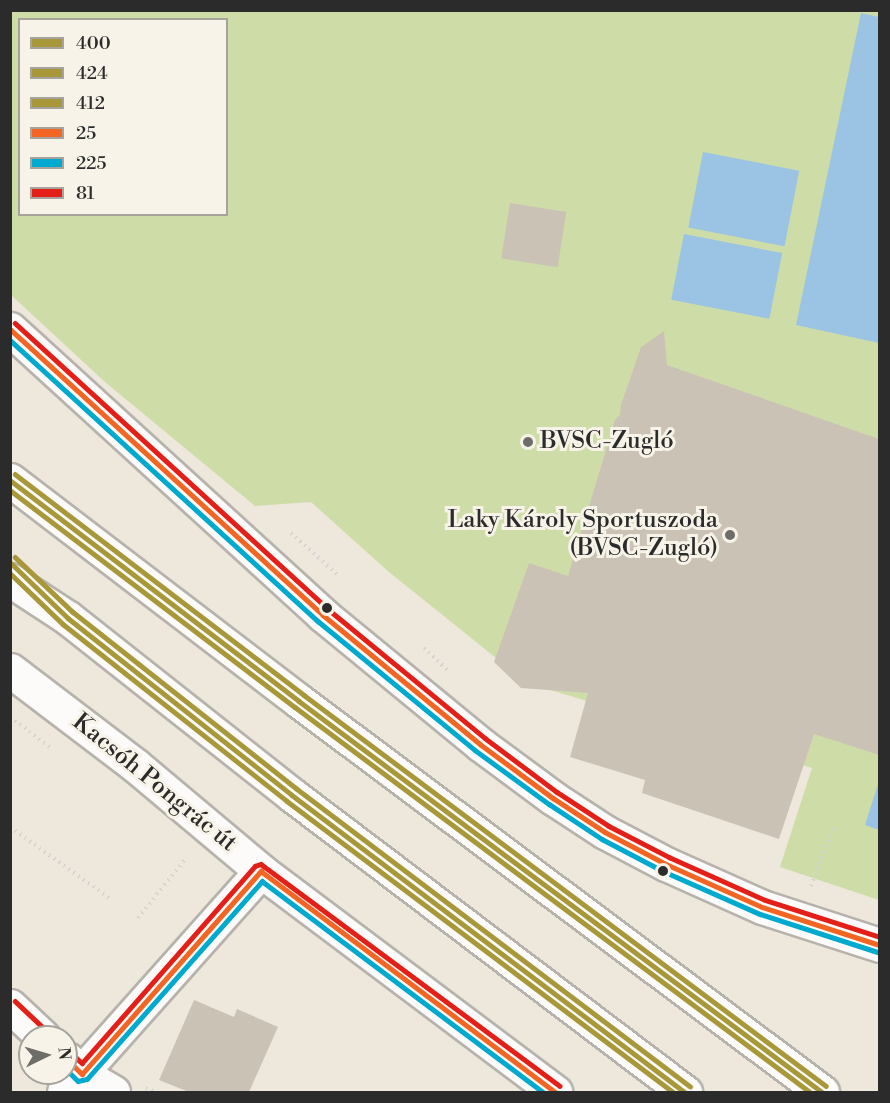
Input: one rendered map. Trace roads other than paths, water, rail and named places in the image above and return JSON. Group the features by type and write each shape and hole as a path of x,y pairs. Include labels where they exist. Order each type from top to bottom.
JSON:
{"street":[{"path":"10,329 323,615 480,744 553,798 605,832 666,864 762,907 879,945"},
{"path":"10,480 299,701 822,1092"},
{"path":"10,562 68,618"},
{"path":"10,580 68,618 292,795 685,1092"},
{"name":"Kacsóh Pongrác út","path":"10,670 136,766 261,871 555,1092"},
{"path":"78,1067 261,871"},
{"path":"10,1006 30,1025"},
{"path":"78,1078 113,1092"}],"water":[{"path":"861,13 879,17 879,343 796,325"},
{"path":"703,152 799,171 785,246 688,228"},
{"path":"684,234 782,253 769,319 671,300"},
{"path":"879,781 879,830 865,825"}],"place":[{"name":"BVSC-Zugló","path":"528,442"},
{"name":"Laky Károly Sportuszoda (BVSC-Zugló)","path":"730,535"}]}
